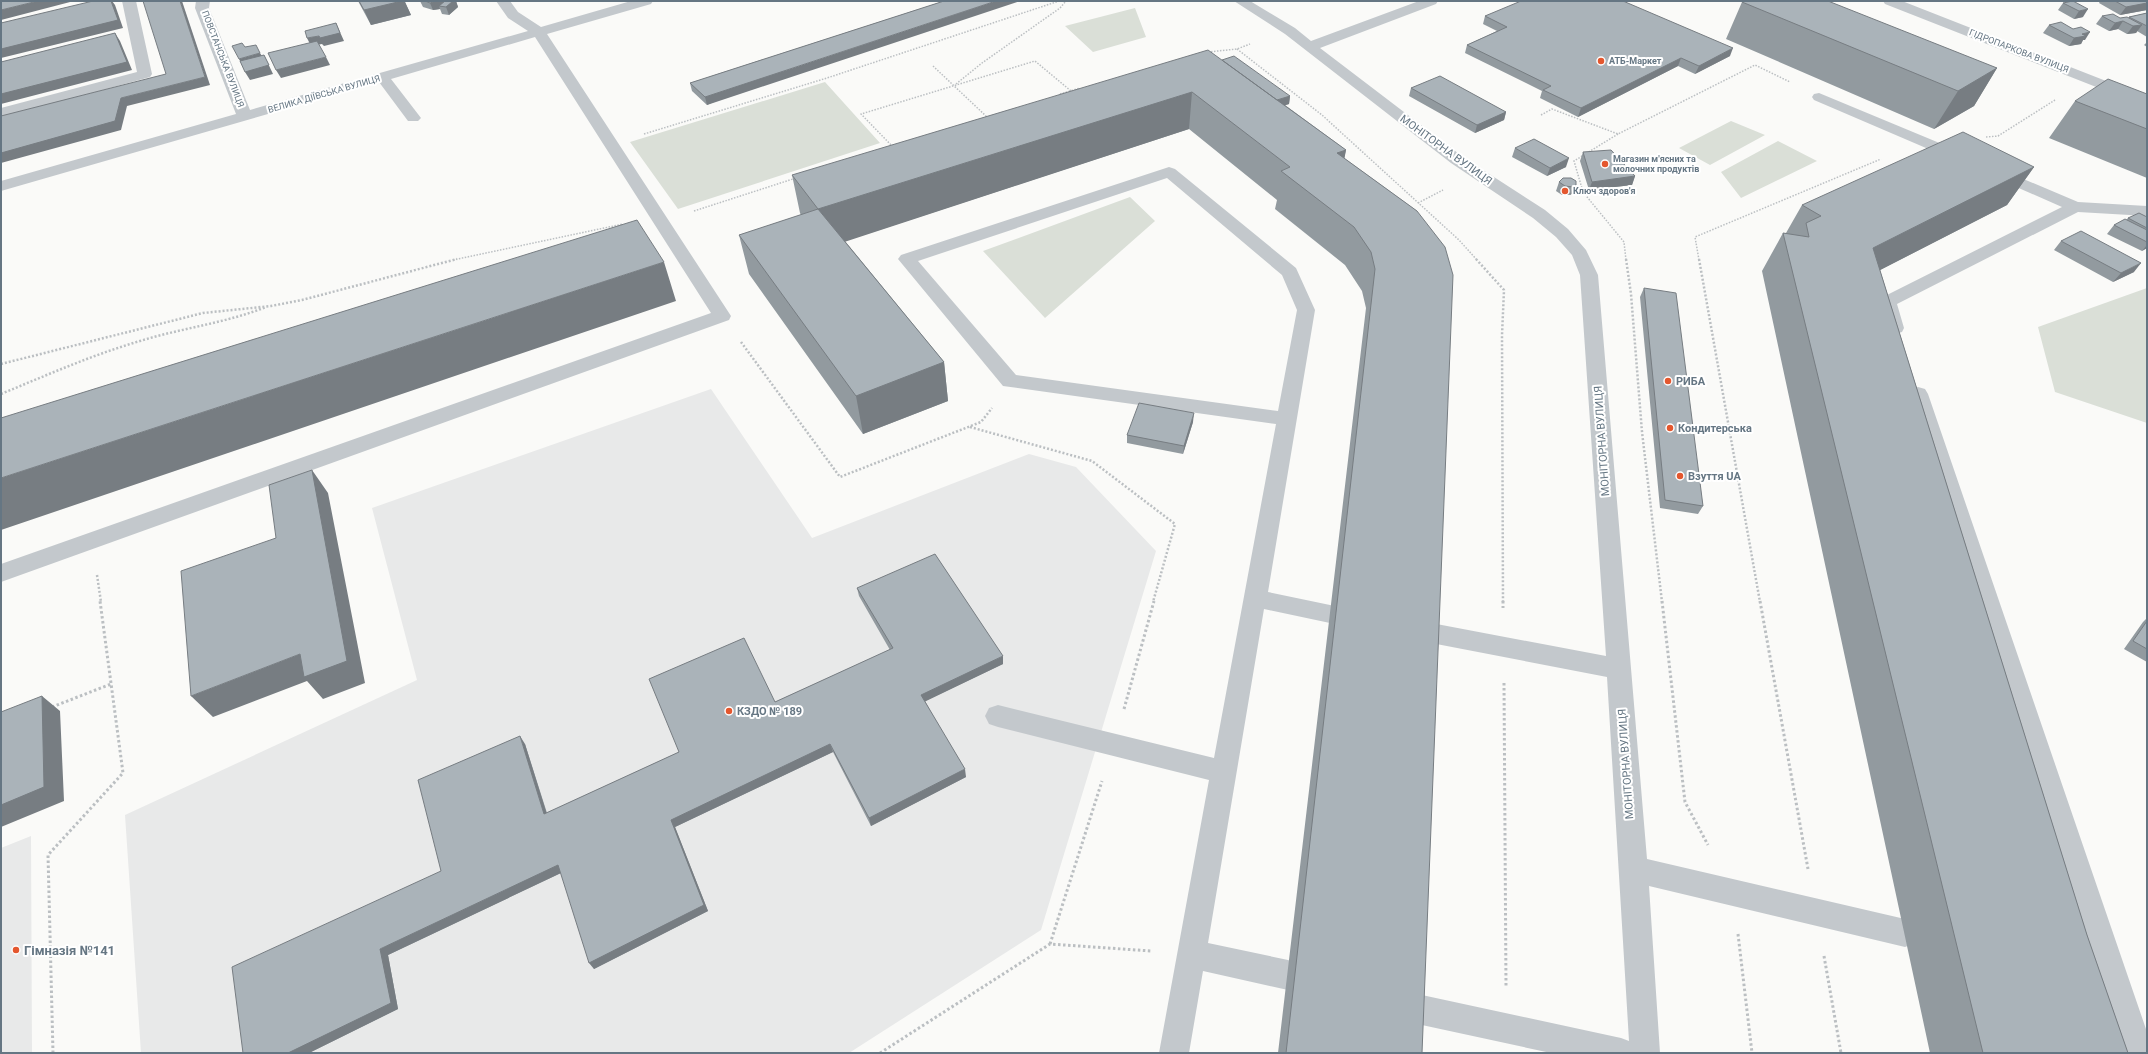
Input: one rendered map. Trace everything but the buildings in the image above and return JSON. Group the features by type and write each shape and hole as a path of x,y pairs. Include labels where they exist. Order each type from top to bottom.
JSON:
{"street":[{"path":"1,113 145,74 129,1"},
{"name":"ПОВСТАНСЬКА ВУЛИЦЯ","path":"203,1 202,8 245,117"},
{"path":"1,573 722,316 539,32 513,15 504,1"},
{"name":"ВЕЛИКА ДІЇВСЬКА ВУЛИЦЯ","path":"1,186 382,78 646,1"},
{"path":"1309,47 1431,1"},
{"name":"ГІДРОПАРКОВА ВУЛИЦЯ","path":"1890,1 2147,102"},
{"name":"МОНІТОРНА ВУЛИЦЯ","path":"1247,2 1290,31 1457,160 1539,214 1562,233 1580,254 1589,275 1634,869 1645,1053"},
{"path":"120,34 135,31"},
{"path":"382,78 413,118"},
{"path":"1819,97 2075,207 2147,211"},
{"path":"1174,1053 1254,598 1287,419 1306,310 1290,272 1169,172 907,259 1010,381 1287,419"},
{"path":"1903,350 1887,302 2075,207"},
{"path":"1912,378 2139,1053"},
{"path":"1254,598 1330,614"},
{"path":"1426,632 1619,669"},
{"path":"998,716 1224,772"},
{"path":"1634,869 1905,933"},
{"path":"1191,954 1288,975"},
{"path":"2084,973 2115,978"},
{"path":"1408,1007 1621,1053"}],"path":[{"path":"611,144 827,78 1059,1"},
{"path":"954,86 994,54 1060,8 1066,1"},
{"path":"1237,49 1322,115 1459,240 1504,290 1502,335 1506,1027"},
{"path":"893,147 861,114 1035,61 1071,91"},
{"path":"1752,1053 1735,911 1731,892 1685,802 1642,432 1631,294 1624,242 1583,192 1574,161 1618,134 1755,65 1819,97"},
{"path":"933,66 987,117"},
{"path":"1841,1053 1696,236 1924,142 1998,136 2089,78"},
{"path":"1541,115 1557,106"},
{"path":"1552,109 1618,134"},
{"path":"1,394 86,359 140,341 192,327 241,317 270,306"},
{"path":"722,316 840,477 981,422 1010,381"},
{"path":"970,427 1092,461 1176,524 1114,745 1050,944"},
{"path":"53,1053 48,855 123,773 92,541"},
{"path":"45,709 111,684"},
{"path":"880,1053 1050,944 1191,954"}],"shaded area":[{"path":"1135,8 1146,37 1093,52 1065,26"},
{"path":"825,82 880,143 678,209 630,142"},
{"path":"1731,121 1765,135 1710,165 1679,148"},
{"path":"1778,141 1817,161 1741,198 1721,172"},
{"path":"1130,197 1155,221 1045,318 983,251"},
{"path":"2147,288 2147,423 2055,392 2038,327"},
{"name":"КЗДО № 189","path":"711,389 812,538 1029,454 1076,467 1156,551 1041,930 849,1053 141,1053 125,815 417,680 372,508"},
{"name":"Гімназія №141","path":"31,836 32,1053 1,1053 1,848"}],"place":[{"name":"АТБ-Маркет","path":"1601,61"},
{"name":"Магазин м'ясних та молочних продуктів","path":"1605,164"},
{"name":"Ключ здоров'я","path":"1565,191"},
{"name":"РИБА","path":"1668,381"},
{"name":"Кондитерська","path":"1670,428"},
{"name":"Взуття UA","path":"1680,476"},
{"name":"КЗДО № 189","path":"729,711"},
{"name":"Гімназія №141","path":"16,950"}]}
